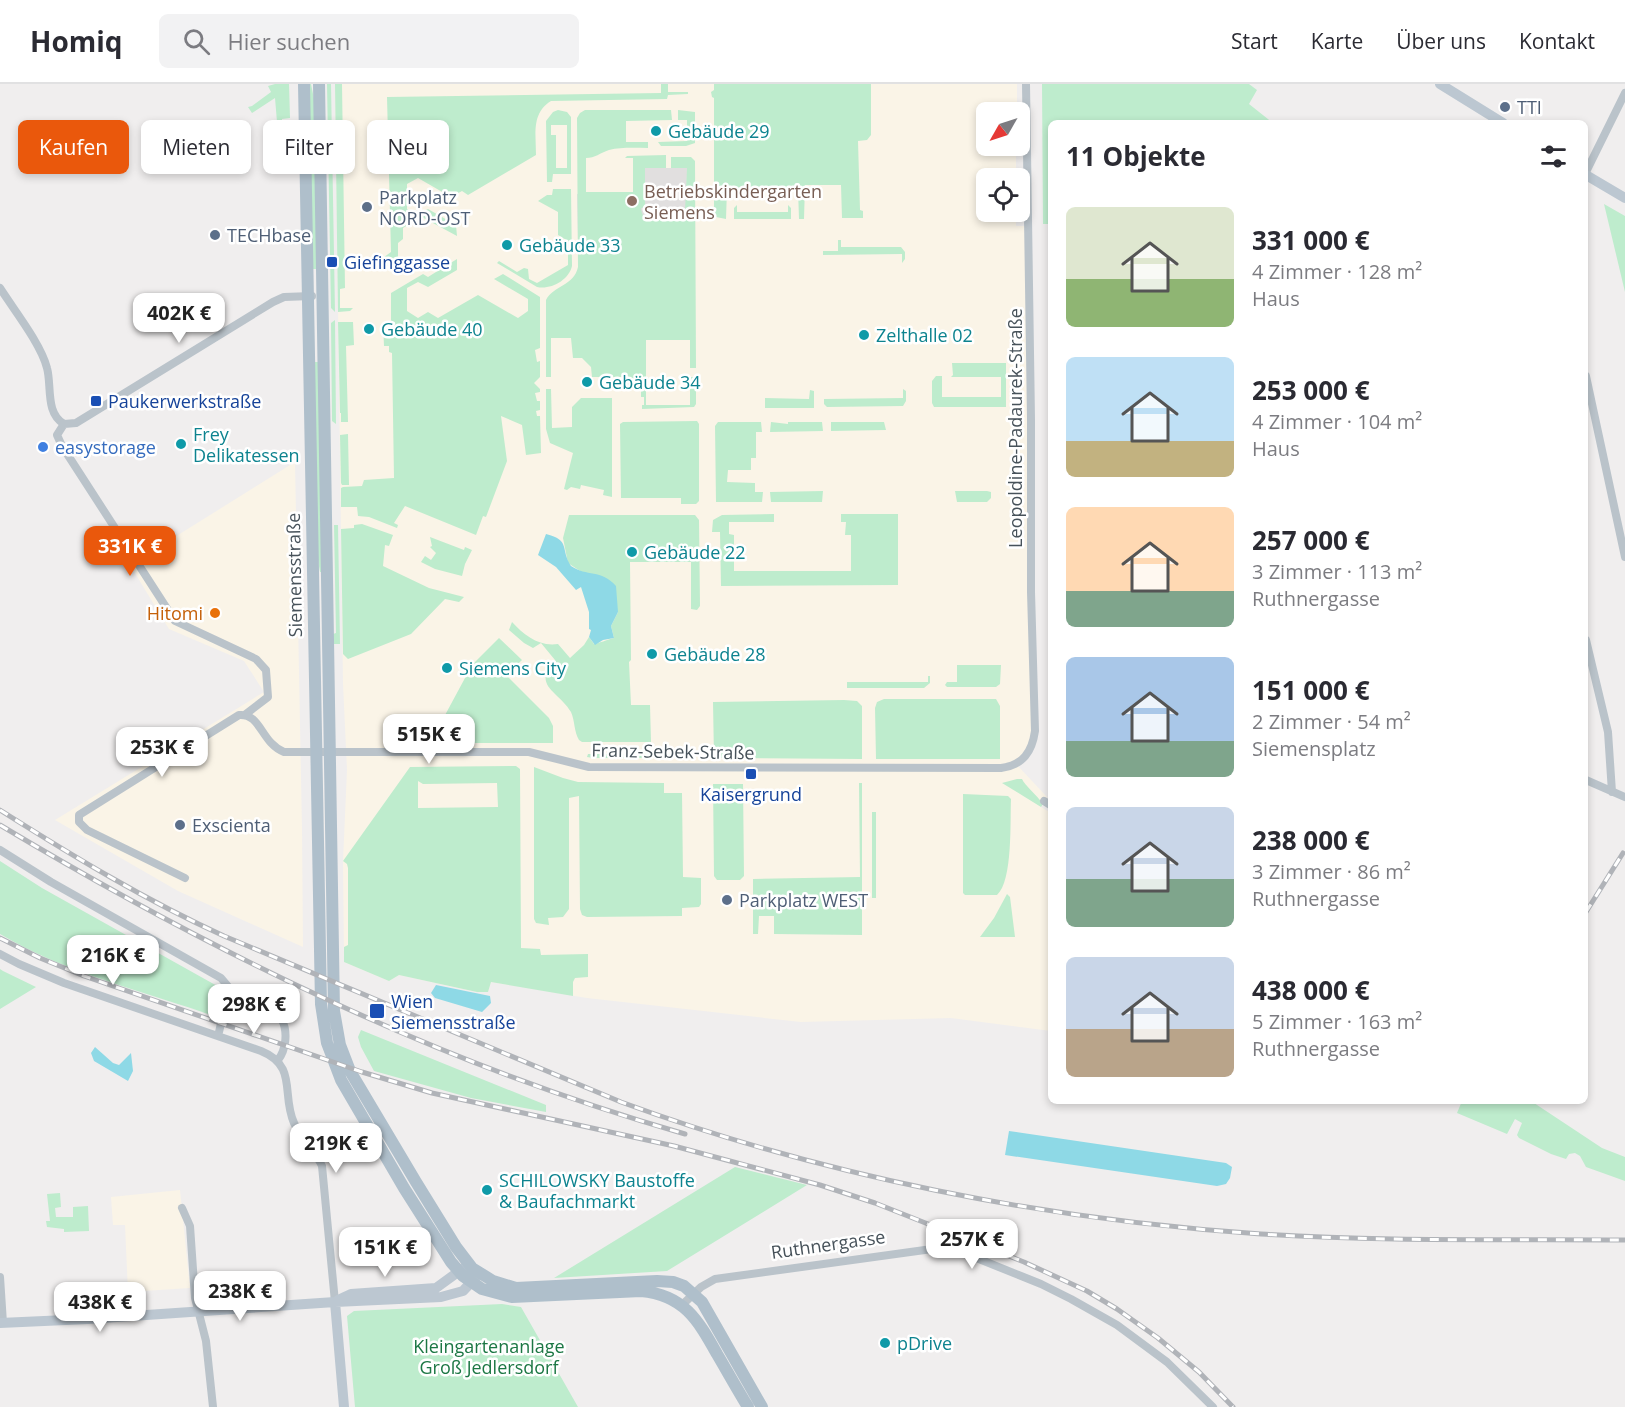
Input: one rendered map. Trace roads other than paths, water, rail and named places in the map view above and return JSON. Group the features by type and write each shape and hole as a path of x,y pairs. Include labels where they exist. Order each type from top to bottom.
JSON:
{"main road":[{"name":"Siemensstraße","path":"304,84 321,1004 327,1043 339,1060"},
{"name":"Siemensstraße","path":"319,84 334,1011 339,1060"},
{"path":"1440,84 1498,120"},
{"path":"1588,174 1625,198"},
{"path":"339,1060 456,1247 469,1264 475,1278 490,1292 520,1298 651,1292 665,1296 682,1305 703,1328 747,1407"},
{"path":"339,1060 380,1149 459,1272 516,1287 666,1281 684,1286 694,1293 708,1311 762,1407"},
{"path":"335,1302 351,1294 436,1288 469,1264"},
{"path":"2,1323 446,1297 460,1293 475,1278"},
{"path":"335,1302 344,1407"}],"street":[{"name":"Leopoldine-Padaurek-Straße","path":"1017,764 1029,754 1035,731 1031,592 1026,84"},
{"path":"1588,169 1625,93"},
{"path":"0,288 43,357 49,375 53,412 64,424 76,423 273,302 284,297 323,297"},
{"path":"1588,385 1625,557"},
{"path":"64,424 57,435 62,446 175,621 256,658 266,670 268,697 246,714 239,715 79,815 79,822 87,830 185,878"},
{"path":"1588,648 1608,732 1612,792"},
{"name":"Franz-Sebek-Straße","path":"246,714 255,721 276,749 284,752 529,752 589,767 1001,768 1017,764"},
{"path":"1588,781 1625,797"},
{"path":"0,850 51,882 221,978 237,997"},
{"path":"0,954 57,980 261,1051 278,1060 286,1076 291,1117 322,1166 335,1302"},
{"path":"218,1036 228,1006 237,997 248,996 281,1017 285,1039 284,1048 278,1060"},
{"path":"182,1208 190,1226 197,1310 206,1341 213,1407"},
{"name":"Ruthnergasse","path":"682,1305 694,1293 715,1279 911,1251 950,1249 1041,1284 1117,1325 1167,1362 1213,1407"},
{"path":"0,1277 2,1323"}],"water":[{"path":"546,534 562,542 571,566 605,577 616,586 618,612 611,626 614,638 603,640 595,645 589,637 591,630 589,629 589,612 581,587 576,590 556,567 538,555"},
{"path":"436,985 490,996 491,1003 482,1012 435,998 431,993"},
{"path":"95,1047 113,1063 119,1065 131,1053 133,1071 128,1081 94,1061 91,1053"},
{"path":"1009,1131 1226,1163 1232,1167 1230,1178 1226,1184 1217,1186 1005,1155"}],"railway":[{"path":"0,810 110,877 224,936 621,1102 776,1152 856,1173 1018,1206 1180,1227 1261,1234 1352,1238 1625,1240"},
{"path":"0,825 164,918 332,1002 506,1075 685,1134"},
{"path":"1588,909 1623,853"},
{"path":"0,938 84,976 362,1072 432,1093 674,1146 820,1185 875,1203 1024,1262 1087,1291 1158,1338 1199,1372 1233,1407"}],"place":[{"name":"TTI","path":"1505,107"},
{"name":"Gebäude 29","path":"656,131"},
{"name":"Betriebskindergarten Siemens","path":"632,201"},
{"name":"Parkplatz NORD-OST","path":"367,207"},
{"name":"TECHbase","path":"215,235"},
{"name":"Gebäude 33","path":"507,245"},
{"name":"Giefinggasse","path":"332,262"},
{"name":"Gebäude 40","path":"369,329"},
{"name":"Zelthalle 02","path":"864,335"},
{"name":"Gebäude 34","path":"587,382"},
{"name":"Paukerwerkstraße","path":"96,401"},
{"name":"Frey Delikatessen","path":"181,444"},
{"name":"easystorage","path":"43,447"},
{"name":"Gebäude 22","path":"632,552"},
{"name":"Hitomi","path":"215,613"},
{"name":"Gebäude 28","path":"652,654"},
{"name":"Siemens City","path":"447,668"},
{"name":"Kaisergrund","path":"751,774"},
{"name":"Exscienta","path":"180,825"},
{"name":"Parkplatz WEST","path":"727,900"},
{"name":"Wien Siemensstraße","path":"377,1011"},
{"name":"SCHILOWSKY Baustoffe & Baufachmarkt","path":"487,1190"},
{"name":"pDrive","path":"885,1343"}],"park label":[{"name":"Kleingartenanlage Groß Jedlersdorf","path":"489,1356"}]}
